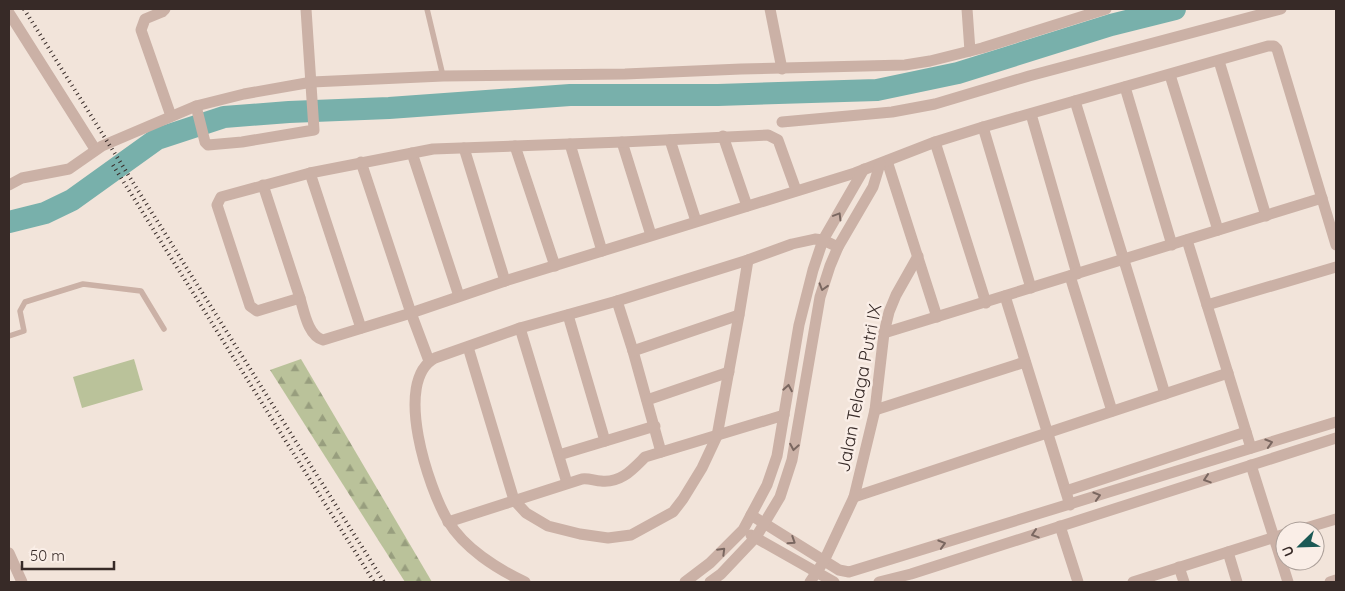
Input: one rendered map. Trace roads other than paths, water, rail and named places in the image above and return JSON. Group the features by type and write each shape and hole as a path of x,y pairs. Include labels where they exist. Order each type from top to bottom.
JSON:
{"street":[{"path":"164,9 162,12 145,19 141,30 170,116"},
{"path":"197,111 205,142 210,146 314,130 306,9"},
{"path":"770,9 782,69"},
{"path":"967,9 970,50"},
{"path":"9,186 22,178 69,169 95,149 170,116 197,111 244,94 443,76 625,74 905,65 930,61 970,50 1106,9"},
{"path":"782,122 885,113 935,104 1281,9"},
{"path":"9,13 95,149"},
{"path":"263,185 311,331 318,339 322,340 883,163 935,142 983,127 1268,46 1274,46 1277,50 1336,245"},
{"path":"1219,61 1266,216"},
{"path":"1170,75 1218,230"},
{"path":"1125,87 1172,245"},
{"path":"1075,101 1165,394"},
{"path":"1031,114 1112,412"},
{"path":"983,127 1031,288"},
{"path":"300,298 257,311 248,304 217,205 221,197 310,173 433,149 670,140 768,134 778,140 796,190"},
{"path":"723,136 747,206"},
{"path":"670,140 696,222"},
{"path":"622,142 651,235"},
{"path":"935,142 986,303"},
{"path":"570,144 602,251"},
{"path":"515,146 555,266"},
{"path":"464,148 505,281"},
{"path":"412,153 459,296"},
{"path":"361,162 411,313 429,361"},
{"path":"710,582 721,574 756,538 780,497 792,460 820,297 838,247 870,193 883,163"},
{"path":"883,163 918,256 937,317"},
{"path":"685,582 710,563 743,530 767,485 777,456 806,296 823,240 864,169"},
{"path":"310,173 360,328"},
{"path":"884,333 1322,198"},
{"path":"524,582 498,568 463,540 448,522 434,492 419,440 416,421 416,388 424,366 429,361 520,328 617,301 800,242 815,239 823,240 838,247"},
{"path":"1187,240 1251,448"},
{"name":"Jalan Telaga Putri IX","path":"813,578 824,561 854,497 875,410 884,333 889,312 896,295 918,256"},
{"path":"468,347 514,500 526,513 548,526 580,534 608,538 632,535 673,512 684,499 702,468 717,436 748,260"},
{"path":"1207,305 1336,267"},
{"path":"1005,296 1070,505"},
{"path":"617,301 634,351 661,452"},
{"path":"568,315 605,441"},
{"path":"634,351 739,315"},
{"path":"520,328 567,483"},
{"path":"875,410 1025,362"},
{"path":"648,400 729,372"},
{"path":"854,497 1228,373"},
{"path":"448,522 582,478 604,482 620,478 633,470 645,457 784,416"},
{"path":"751,515 839,570 848,572 1336,422"},
{"path":"558,455 655,426"},
{"path":"1066,492 1246,432"},
{"path":"880,582 912,578 1060,526 1336,438"},
{"path":"1251,465 1275,524"},
{"path":"1060,526 1078,582"},
{"path":"743,530 813,578 834,582"},
{"path":"1133,582 1275,538"},
{"path":"9,552 22,582"},
{"path":"1228,552 1237,582"},
{"path":"1180,567 1184,582"},
{"path":"1330,582 1336,580"}],"lane":[{"path":"427,9 443,76"},
{"path":"9,336 24,331 20,311 25,302 83,284 141,291 164,329"}],"waterway":[{"path":"9,222 45,213 72,200 157,139 224,117 570,95 718,95 877,90 958,73 1111,25 1175,9"}],"railway":[{"path":"24,9 384,582"},
{"path":"113,165 374,582"}]}
